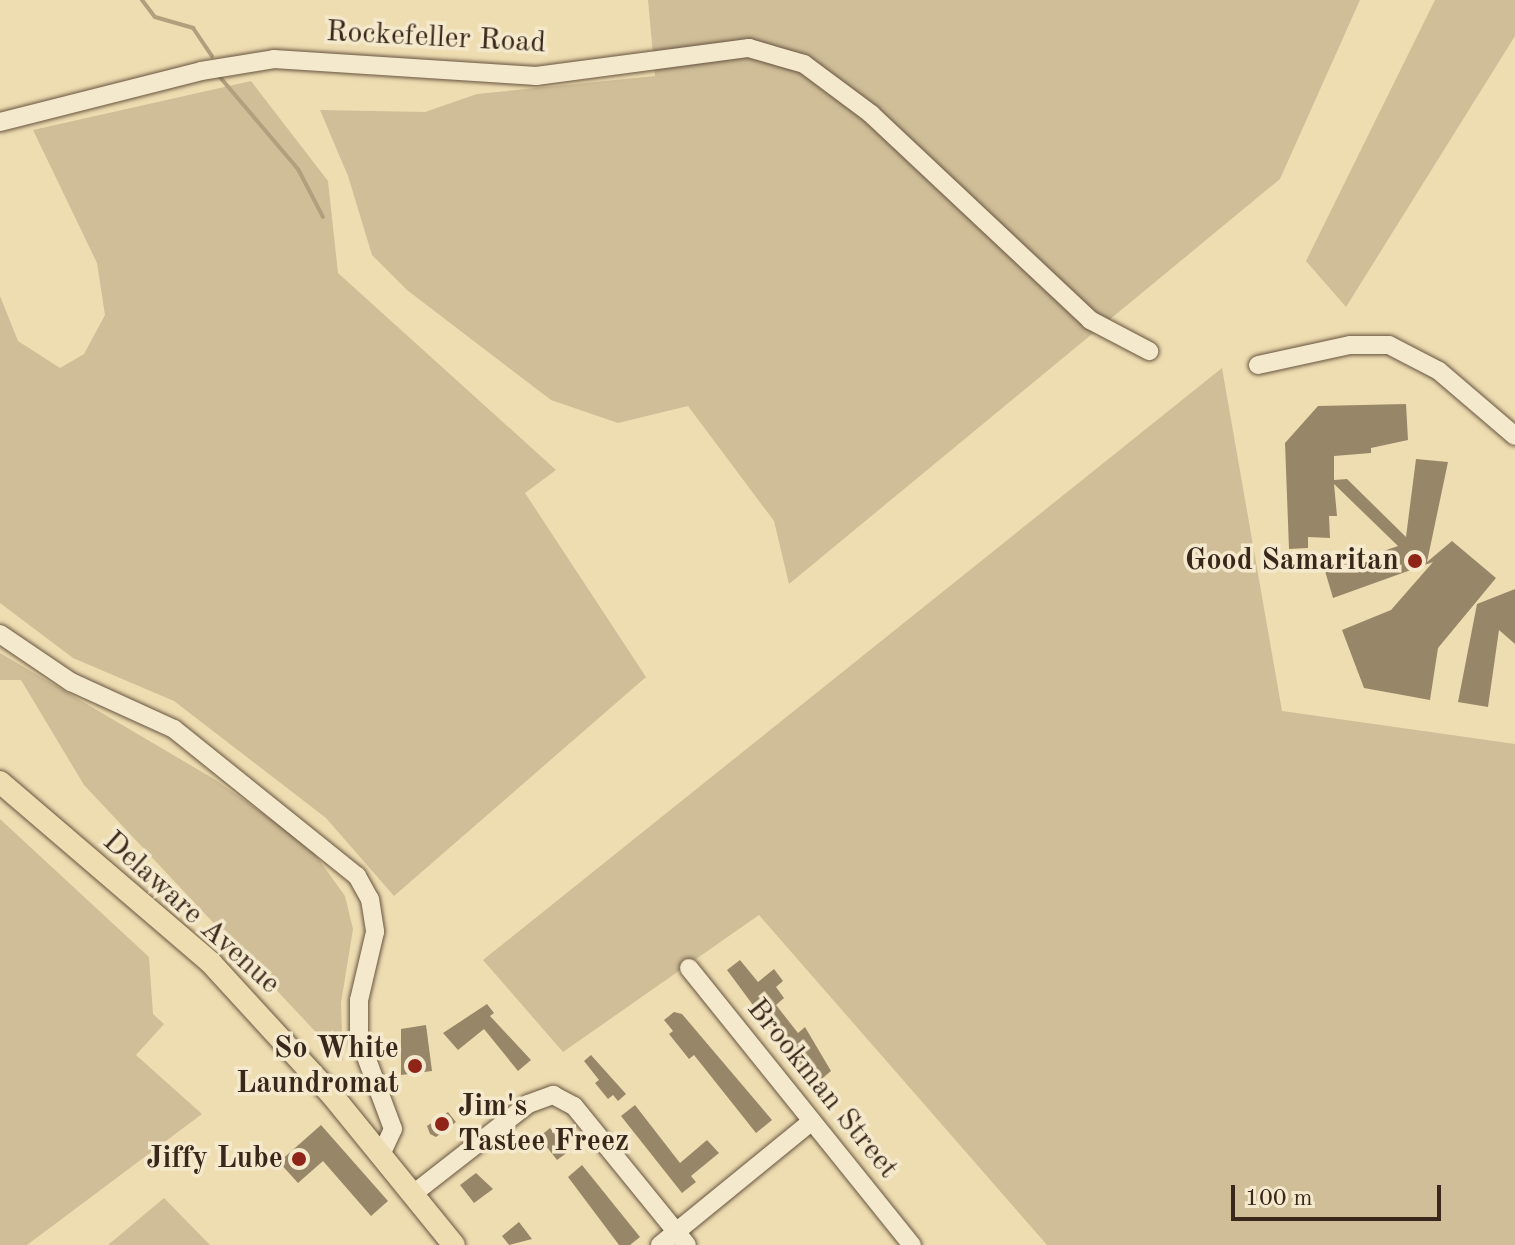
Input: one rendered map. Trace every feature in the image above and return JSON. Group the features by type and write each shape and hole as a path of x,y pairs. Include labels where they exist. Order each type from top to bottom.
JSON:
{"main road":[{"name":"Delaware Avenue","path":"0,782 211,963 381,1155 454,1245"}],"street":[{"name":"Rockefeller Road","path":"0,122 201,71 274,59 536,76 749,48 791,57 849,97 1090,320 1149,351"},
{"path":"1258,365 1350,345 1389,345 1439,371 1515,436"},
{"path":"0,634 71,682 140,709 191,740 357,876 375,923 358,1009 359,1038 393,1129 381,1155"},
{"name":"Brookman Street","path":"689,968 912,1245"},
{"path":"413,1194 534,1099 553,1095 569,1102 682,1238"},
{"path":"660,1245 682,1238 811,1122"}],"shaded area":[{"path":"648,0 1360,0 1280,179 789,584 774,521 688,406 618,423 551,400 407,290 372,255 348,176 320,110 425,112 477,94 655,76"},
{"path":"1435,0 1515,0 1515,36 1346,307 1306,261"},
{"path":"251,81 328,181 338,273 556,470 525,493 646,677 394,896 326,818 174,701 73,658 0,603 0,296 18,341 60,368 84,354 105,315 97,263 33,130"},
{"path":"1222,368 1282,711 1515,744 1515,1245 1047,1245 759,915 563,1052 483,960"},
{"path":"0,653 214,779 309,846 345,896 353,929 341,1003 343,1061 84,785 21,680 0,680"},
{"path":"0,819 149,957 153,1014 164,1024 136,1055 202,1114 27,1245 0,1245"},
{"path":"164,1198 210,1245 108,1245"}],"building":[{"name":"Good Samaritan","path":"1406,404 1408,440 1371,448 1371,453 1334,456 1334,480 1347,479 1406,537 1416,459 1448,462 1427,562 1452,541 1496,578 1438,648 1430,700 1364,688 1342,630 1391,610 1433,562 1333,598 1325,571 1398,546 1334,484 1337,516 1329,516 1330,538 1308,537 1308,548 1289,549 1285,443 1318,406"},
{"path":"1515,589 1515,644 1499,630 1488,707 1458,702 1477,604"},
{"path":"740,960 758,982 774,969 783,981 776,987 784,998 776,1005 798,1033 805,1027 831,1071 818,1082 790,1055 727,970"},
{"path":"487,1004 494,1013 490,1016 531,1060 518,1071 484,1029 458,1050 443,1033"},
{"path":"674,1012 682,1014 772,1120 756,1133 694,1055 689,1059 669,1034 673,1031 664,1020"},
{"path":"426,1025 432,1071 401,1075 401,1029"},
{"path":"591,1055 626,1094 618,1101 613,1095 608,1099 595,1083 599,1080 584,1061"},
{"path":"635,1105 680,1163 707,1140 719,1153 691,1176 696,1182 682,1193 621,1116"},
{"name":"Jim's Tastee Freez","path":"448,1112 456,1122 436,1137 430,1134 427,1126"},
{"path":"321,1125 388,1201 371,1216 323,1161 298,1183 279,1162"},
{"path":"550,1128 568,1152 557,1160 539,1137"},
{"path":"582,1165 640,1237 630,1245 619,1245 568,1177"},
{"path":"476,1173 493,1189 474,1203 460,1185"},
{"path":"519,1222 532,1239 509,1245 502,1236"}],"waterway":[{"path":"142,0 155,17 193,28 212,56"},
{"path":"219,76 298,169 323,217"}],"place":[{"name":"Good Samaritan","path":"1415,561"},
{"name":"So White Laundromat","path":"415,1066"},
{"name":"Jim's Tastee Freez","path":"442,1124"},
{"name":"Jiffy Lube","path":"299,1159"}]}
